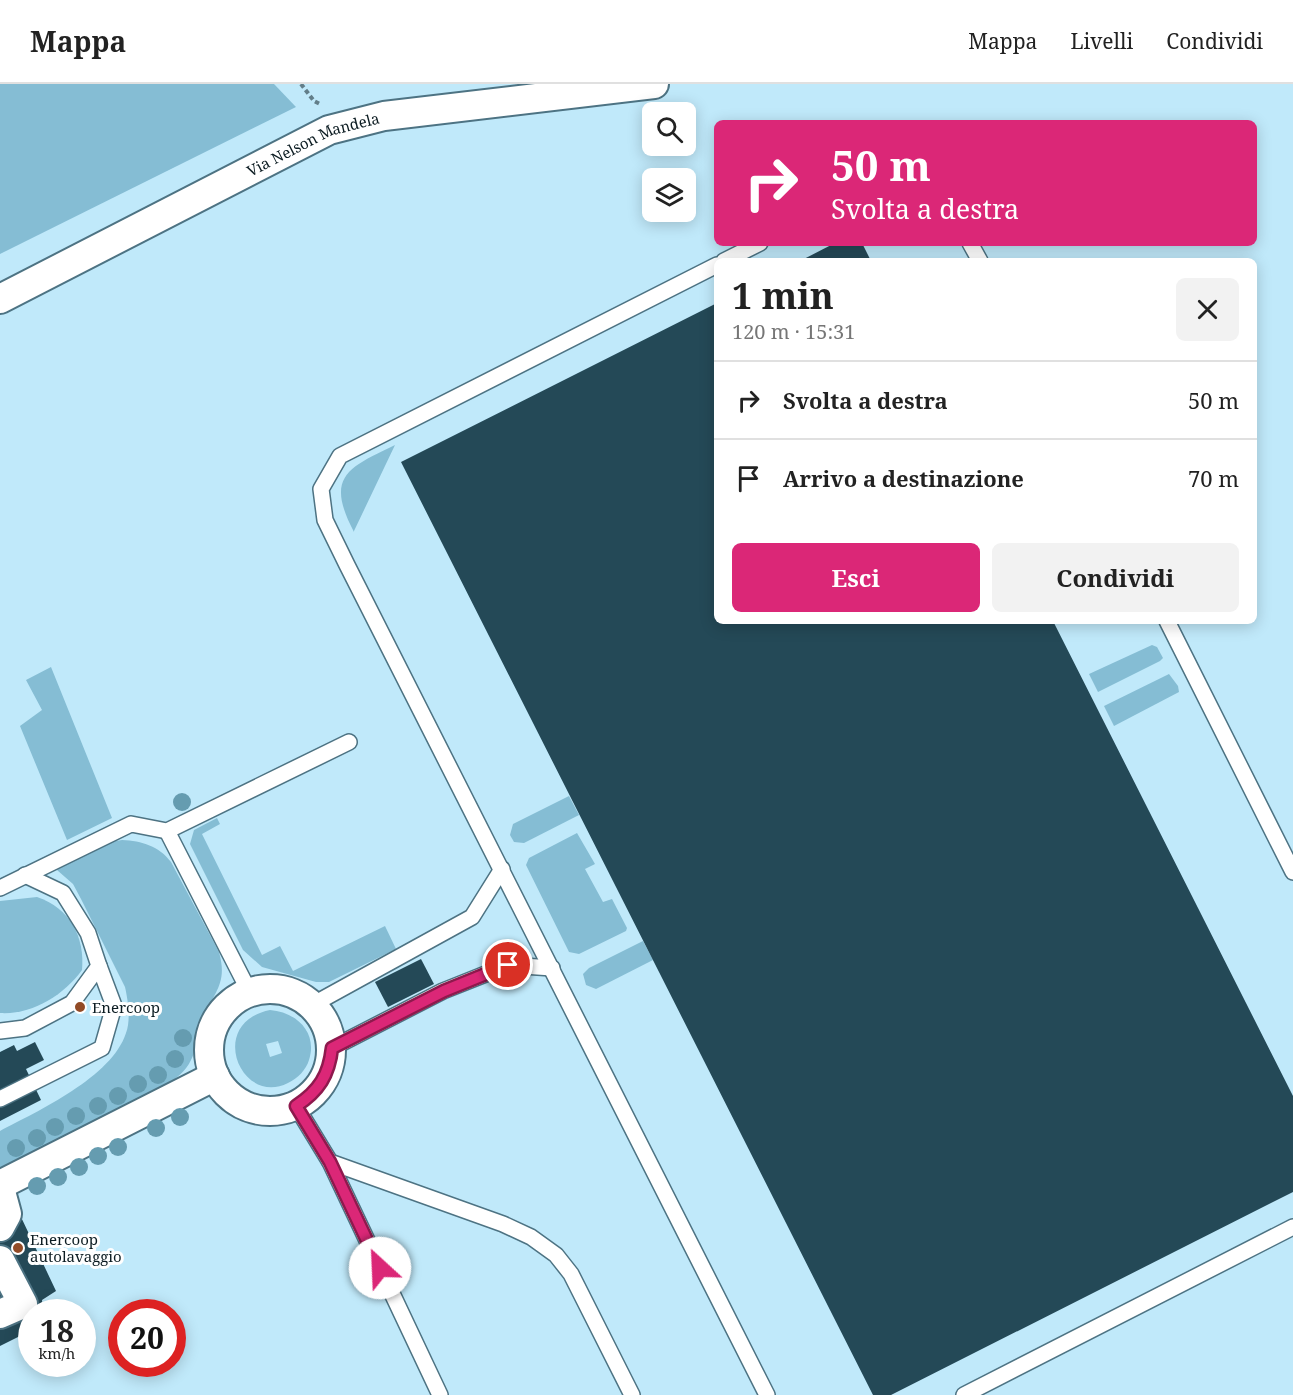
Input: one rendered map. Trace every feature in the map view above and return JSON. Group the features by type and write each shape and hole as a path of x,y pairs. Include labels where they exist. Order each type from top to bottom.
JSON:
{"street":[{"name":"Via Nelson Mandela","path":"0,299 337,127 384,116 654,84"},
{"path":"283,990 299,996 312,1005 329,1032 332,1048 330,1066 322,1082 311,1096 296,1106 278,1111 259,1110 241,1104 225,1092 215,1076 210,1052 214,1027 229,1006 250,993 283,990"},
{"path":"0,1227 7,1214 0,1186 215,1076"},
{"path":"0,1314 23,1304 1,1265"}],"lane":[{"path":"730,258 754,246"},
{"path":"714,267 340,456 321,489 325,520 767,1395"},
{"path":"1168,624 1293,873"},
{"path":"0,888 131,824 167,831 348,742"},
{"path":"167,831 250,993"},
{"path":"312,1005 472,917 502,869"},
{"path":"0,1099 102,1048 114,1006 88,933 63,893 25,875"},
{"path":"332,1048 444,991 508,965 552,968"},
{"path":"0,1031 24,1028 72,1003 99,966"},
{"path":"296,1106 330,1162 440,1395"},
{"path":"330,1162 503,1224 531,1237 556,1255 571,1274 632,1395"},
{"path":"964,1395 1293,1227"}],"shaded area":[{"path":"0,84 274,84 296,107 0,254"},
{"path":"395,445 354,532 341,498 346,476 364,461"},
{"path":"1152,645 1157,647 1163,658 1160,661 1098,692 1089,674"},
{"path":"51,667 112,818 67,840 20,726 42,710 26,680"},
{"path":"1169,674 1178,686 1179,692 1114,726 1104,706"},
{"path":"569,796 579,815 524,843 514,842 510,835 513,824"},
{"path":"217,818 220,824 202,834 262,955 280,946 293,971 385,926 396,949 329,982 316,982 262,967 243,950 190,844 194,830"},
{"path":"577,833 595,864 585,869 603,902 612,899 627,928 626,931 579,954 569,952 526,865 529,858"},
{"path":"122,840 150,845 171,862 219,952 222,972 219,987 204,1018 191,1061 180,1075 171,1082 0,1170 0,1131 53,1103 90,1078 118,1049 128,1028 129,1016 125,987 73,884 57,870 60,865 104,843"},
{"path":"37,897 58,908 73,925 81,946 82,970 66,988 46,1002 24,1011 0,1013 0,901"},
{"path":"643,941 653,960 596,989 586,985 583,974 589,968"},
{"path":"270,1010 288,1015 303,1025 311,1050 306,1067 295,1079 271,1087 256,1084 245,1074 237,1060 235,1045 239,1030 250,1018","holes":["278,1041 282,1053 270,1057 266,1044"]}],"building":[{"path":"829,246 864,246 870,258 806,258"},
{"path":"714,305 714,624 1055,624 1293,1096 1293,1192 891,1395 873,1395 401,462"},
{"path":"421,959 434,984 388,1007 375,982"},
{"path":"35,1042 44,1060 26,1069 41,1100 0,1121 0,1052 14,1045 17,1051"},
{"name":"Enercoop autolavaggio","path":"12,1198 56,1291 44,1299 18,1299 18,1337 0,1346 0,1205"}],"place":[{"name":"Enercoop","path":"80,1007"},
{"name":"Enercoop autolavaggio","path":"18,1248"}],"route":[{"path":"380,1268 330,1162 296,1106 311,1096 322,1082 330,1066 332,1048 444,991 508,965"}]}
